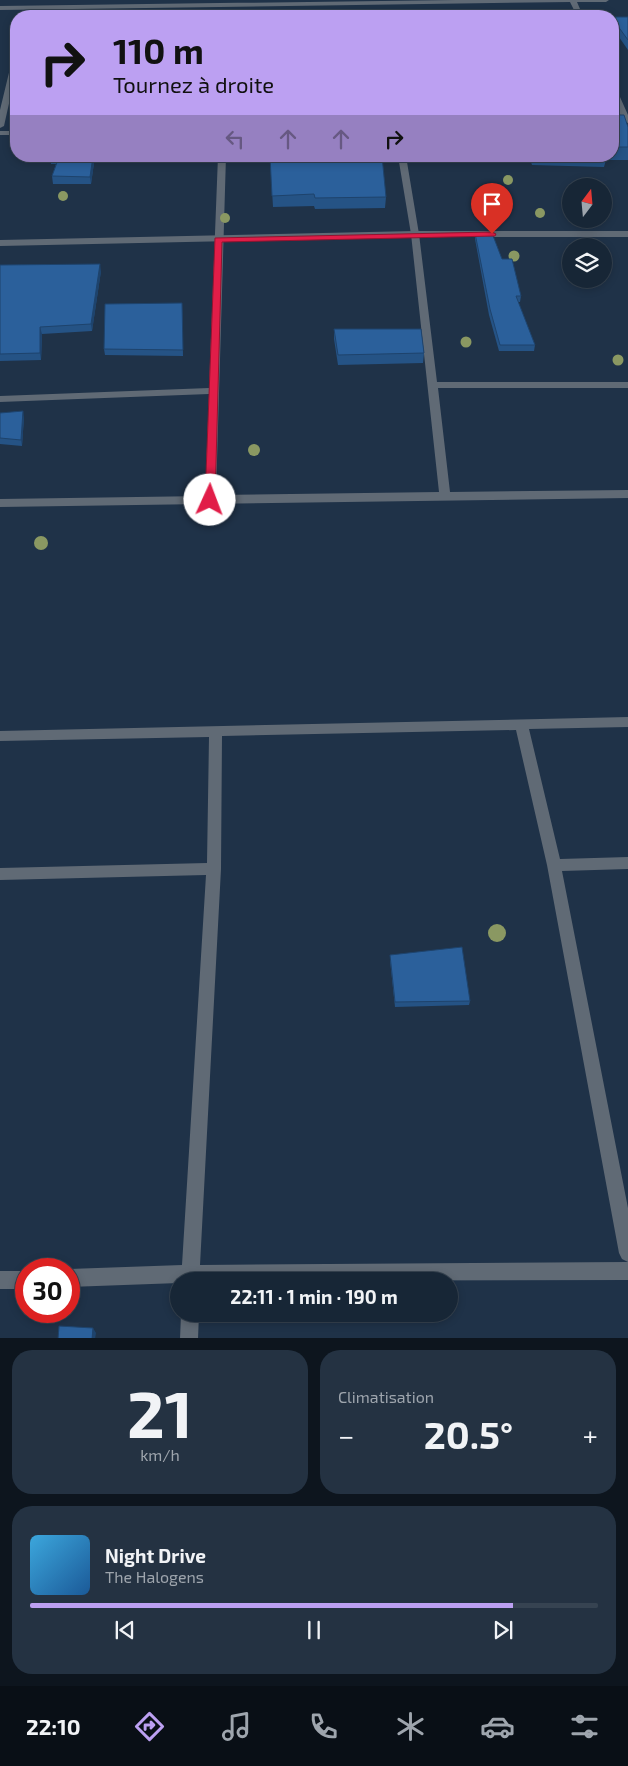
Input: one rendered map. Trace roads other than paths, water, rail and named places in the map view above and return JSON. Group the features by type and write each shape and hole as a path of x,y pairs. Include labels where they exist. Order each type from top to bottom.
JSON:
{"street":[{"path":"0,8 32,4 189,5 606,0"},
{"path":"189,5 189,10"},
{"path":"0,126 10,93"},
{"path":"619,106 625,122"},
{"path":"210,500 222,162"},
{"path":"403,162 415,234 445,494"},
{"path":"0,243 218,240 415,234 628,234"},
{"path":"433,385 628,385"},
{"path":"0,399 214,391"},
{"path":"0,503 445,494 628,494"},
{"path":"0,736 628,722"},
{"path":"522,725 554,866 628,1253"},
{"path":"191,1272 214,869 216,730"},
{"path":"554,866 628,863"},
{"path":"0,874 214,869"},
{"path":"458,1274 628,1271"},
{"path":"80,1278 170,1278"},
{"path":"0,1280 15,1280"},
{"path":"189,1338 190,1322"}]}
